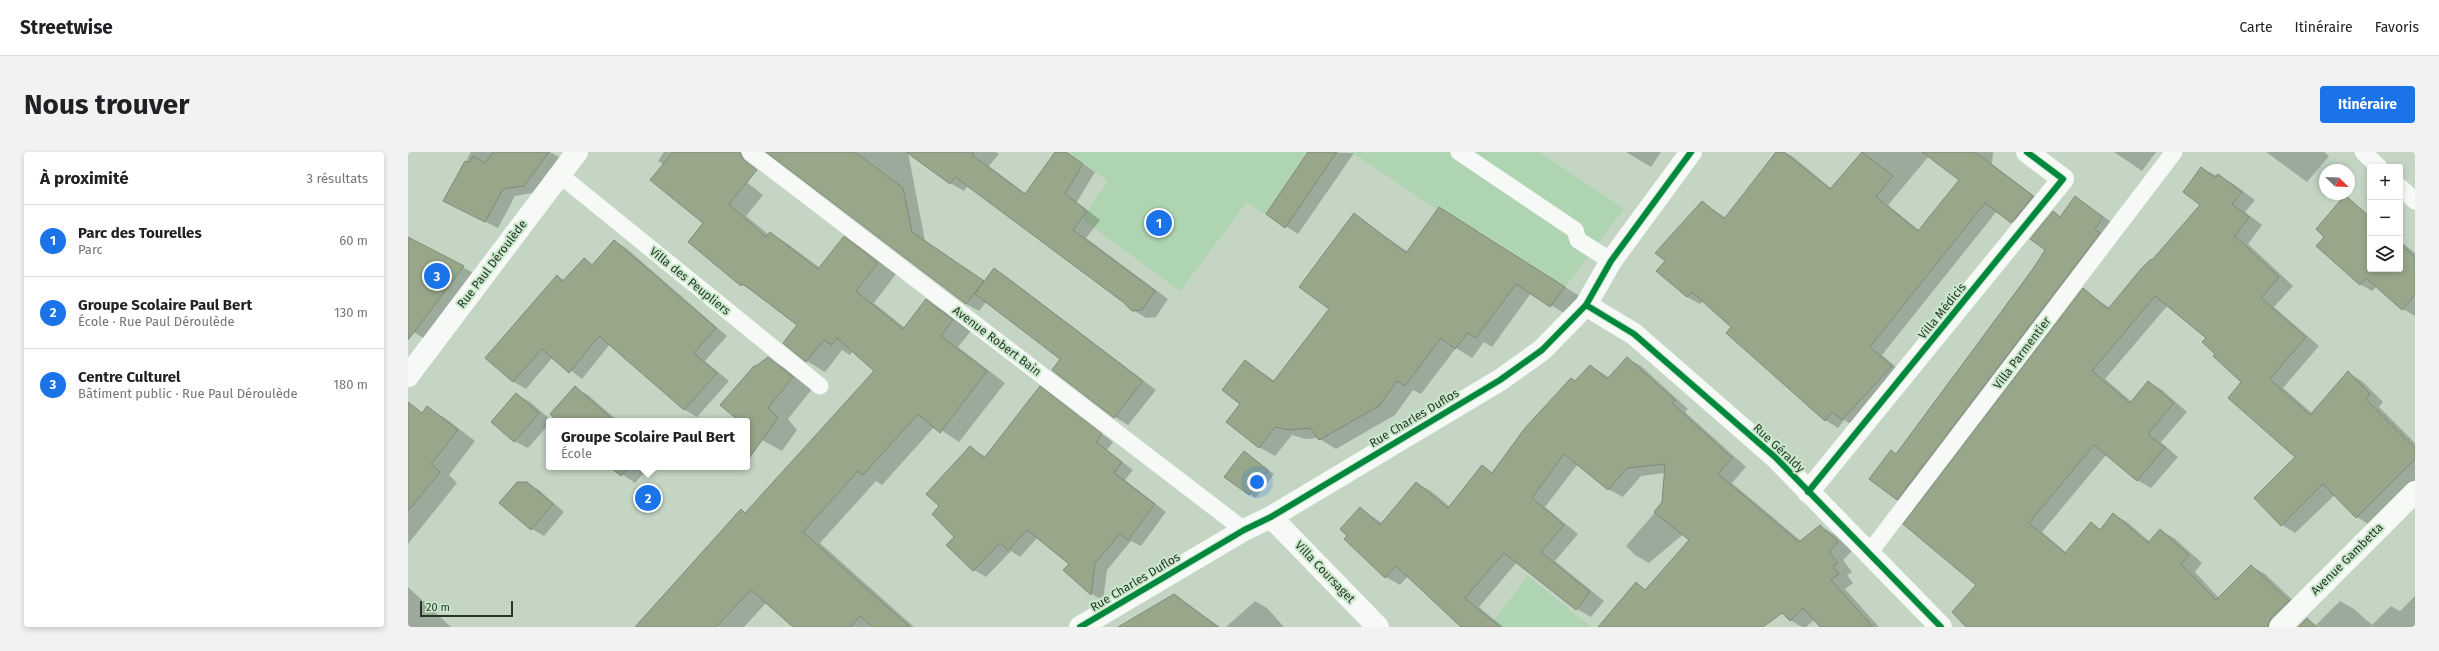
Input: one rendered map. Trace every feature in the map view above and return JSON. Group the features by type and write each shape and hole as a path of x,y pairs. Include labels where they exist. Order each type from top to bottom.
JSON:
{"street":[{"name":"Rue Paul Déroulède","path":"408,376 577,152"},
{"name":"Rue Charles Duflos","path":"1080,627 1244,530 1271,517 1500,380 1542,350 1586,305 1611,261 1691,152"},
{"name":"Villa Médicis","path":"1808,492 2063,179 2027,152"},
{"name":"Rue Géraldy","path":"1586,305 1634,334 1775,457 1941,627"},
{"name":"Avenue Gambetta","path":"2280,627 2415,492"},
{"name":"Villa Coursaget","path":"1271,517 1378,627"}],"lane":[{"name":"Avenue Robert Bain","path":"750,152 1244,530"},
{"path":"1459,152 1575,230 1578,240 1611,261"},
{"name":"Villa Parmentier","path":"1870,554 2174,152"},
{"path":"2363,152 2376,164"},
{"name":"Villa des Peupliers","path":"560,175 820,386"},
{"path":"2403,190 2415,201"}],"green space":[{"path":"1066,152 1337,152 1285,228 1247,202 1180,291 1082,219 1108,181"},
{"path":"1352,152 1539,152 1624,209 1565,287 1478,230 1474,235"},
{"path":"1528,576 1591,627 1500,627 1493,621"}],"building":[{"path":"493,152 549,152 524,186 503,189 485,222 443,201 465,161 469,163 473,156 485,163"},
{"path":"673,152 740,152 744,160 757,170 729,204 766,237 770,232 818,269 844,236 878,263 856,291 903,329 926,299 953,320 941,336 987,371 940,433 918,414 863,475 858,471 803,532 910,627 873,627 860,616 850,627 793,627 751,590 716,627 635,627 741,509 745,513 874,371 837,338 832,345 824,340 806,362 783,343 797,325 743,284 741,286 688,242 703,223 650,180"},
{"path":"766,152 855,152 903,188 912,232 984,281 966,304"},
{"path":"906,152 974,152 972,155 1025,194 1055,152 1066,152 1083,164 1065,194 1087,211 1073,230 1155,291 1142,310 1132,311 1123,302 955,177 950,184"},
{"path":"1308,152 1337,152 1285,228 1266,214"},
{"path":"1776,152 1784,152 1830,189 1862,152 1893,176 1876,197 1918,231 1959,180 1922,152 1975,152 2033,196 2011,223 1985,203 1870,347 1892,366 1842,420 1832,412 1825,421 1726,333 1731,327 1692,292 1687,297 1656,271 1665,261 1655,253 1702,201 1724,219"},
{"path":"2201,167 2215,178 2218,174 2242,192 2232,204 2249,217 2235,236 2279,277 2261,298 2306,337 2270,379 2310,415 2348,371 2370,394 2366,399 2415,448 2415,459 2356,518 2323,484 2281,526 2254,498 2295,457 2228,398 2241,382 2213,356 2215,354 2202,342 2206,338 2155,296 2092,371 2130,403 2148,381 2174,403 2148,434 2165,448 2137,481 2094,445 2029,523 2065,553 2091,522 2100,530 2113,513 2148,543 2160,529 2189,555 2181,564 2216,600 2251,565 2289,601 2271,618 2268,627 1966,627 1952,612 1976,585 1903,524 2083,288 2108,309 2141,269 2151,259 2152,260 2200,205 2183,192"},
{"path":"2075,196 2103,217 2095,229 2100,233 1897,500 1869,479 1891,450 1896,454 2033,269 2045,250 2030,239 2053,211 2060,217"},
{"path":"2341,200 2351,200 2367,214 2367,272 2403,272 2403,247 2415,257 2415,295 2402,310 2366,278 2360,285 2316,246 2324,237 2316,229"},
{"path":"1439,207 1565,287 1550,307 1516,284 1476,338 1468,333 1455,349 1441,338 1405,386 1397,381 1379,406 1319,440 1310,428 1289,430 1275,427 1259,448 1226,422 1240,404 1222,390 1245,360 1273,382 1329,309 1299,287 1354,213 1406,253"},
{"path":"408,237 464,266 408,340"},
{"path":"614,240 716,328 694,353 717,373 684,410 599,336 569,373 542,349 513,382 485,358 557,275 562,282 584,258 592,265"},
{"path":"994,268 1143,381 1114,418 1052,370 1060,359 975,294"},
{"path":"768,357 793,377 768,408 778,418 750,457 750,418 735,418 720,405 754,366"},
{"path":"1627,357 1675,400 1672,403 1732,458 1718,474 1799,542 1820,525 1838,542 1829,552 1838,563 1833,566 1839,574 1831,580 1873,627 1820,627 1803,608 1790,621 1782,613 1763,627 1598,627 1636,582 1645,590 1689,540 1654,512 1662,502 1665,464 1627,468 1608,490 1564,454 1532,498 1564,525 1541,552 1590,592 1576,610 1504,553 1465,598 1500,627 1461,627 1396,566 1385,578 1344,539 1347,536 1340,529 1360,507 1380,525 1416,482 1448,508 1482,465 1492,473 1525,428 1571,378 1575,381 1590,365 1607,379"},
{"path":"575,386 611,418 554,418 550,414"},
{"path":"1040,386 1102,434 1096,442 1122,462 1114,473 1155,504 1128,540 1120,534 1095,563 1091,595 1063,570 1069,564 1027,530 1008,551 1000,543 973,571 946,545 954,537 932,514 939,506 926,494 970,446 984,458"},
{"path":"516,393 539,413 514,442 491,422"},
{"path":"408,402 422,413 427,406 458,430 431,464 440,472 408,511"},
{"path":"1244,451 1268,470 1249,495 1224,477"},
{"path":"614,470 626,470 621,476"},
{"path":"517,482 527,482 553,504 531,530 499,503"},
{"path":"1174,594 1218,627 1118,627"},
{"path":"2307,618 2316,627 2298,627"}],"cycle path":[{"path":"1080,627 1244,530 1271,517 1500,380 1542,350 1586,305 1611,261 1691,152"},
{"path":"1808,492 2063,179 2027,152"},
{"path":"1586,305 1634,334 1775,457 1941,627"}],"place":[{"name":"Parc des Tourelles","path":"1159,223"},
{"name":"Centre Culturel","path":"437,276"},
{"name":"Groupe Scolaire Paul Bert","path":"648,498"}]}
